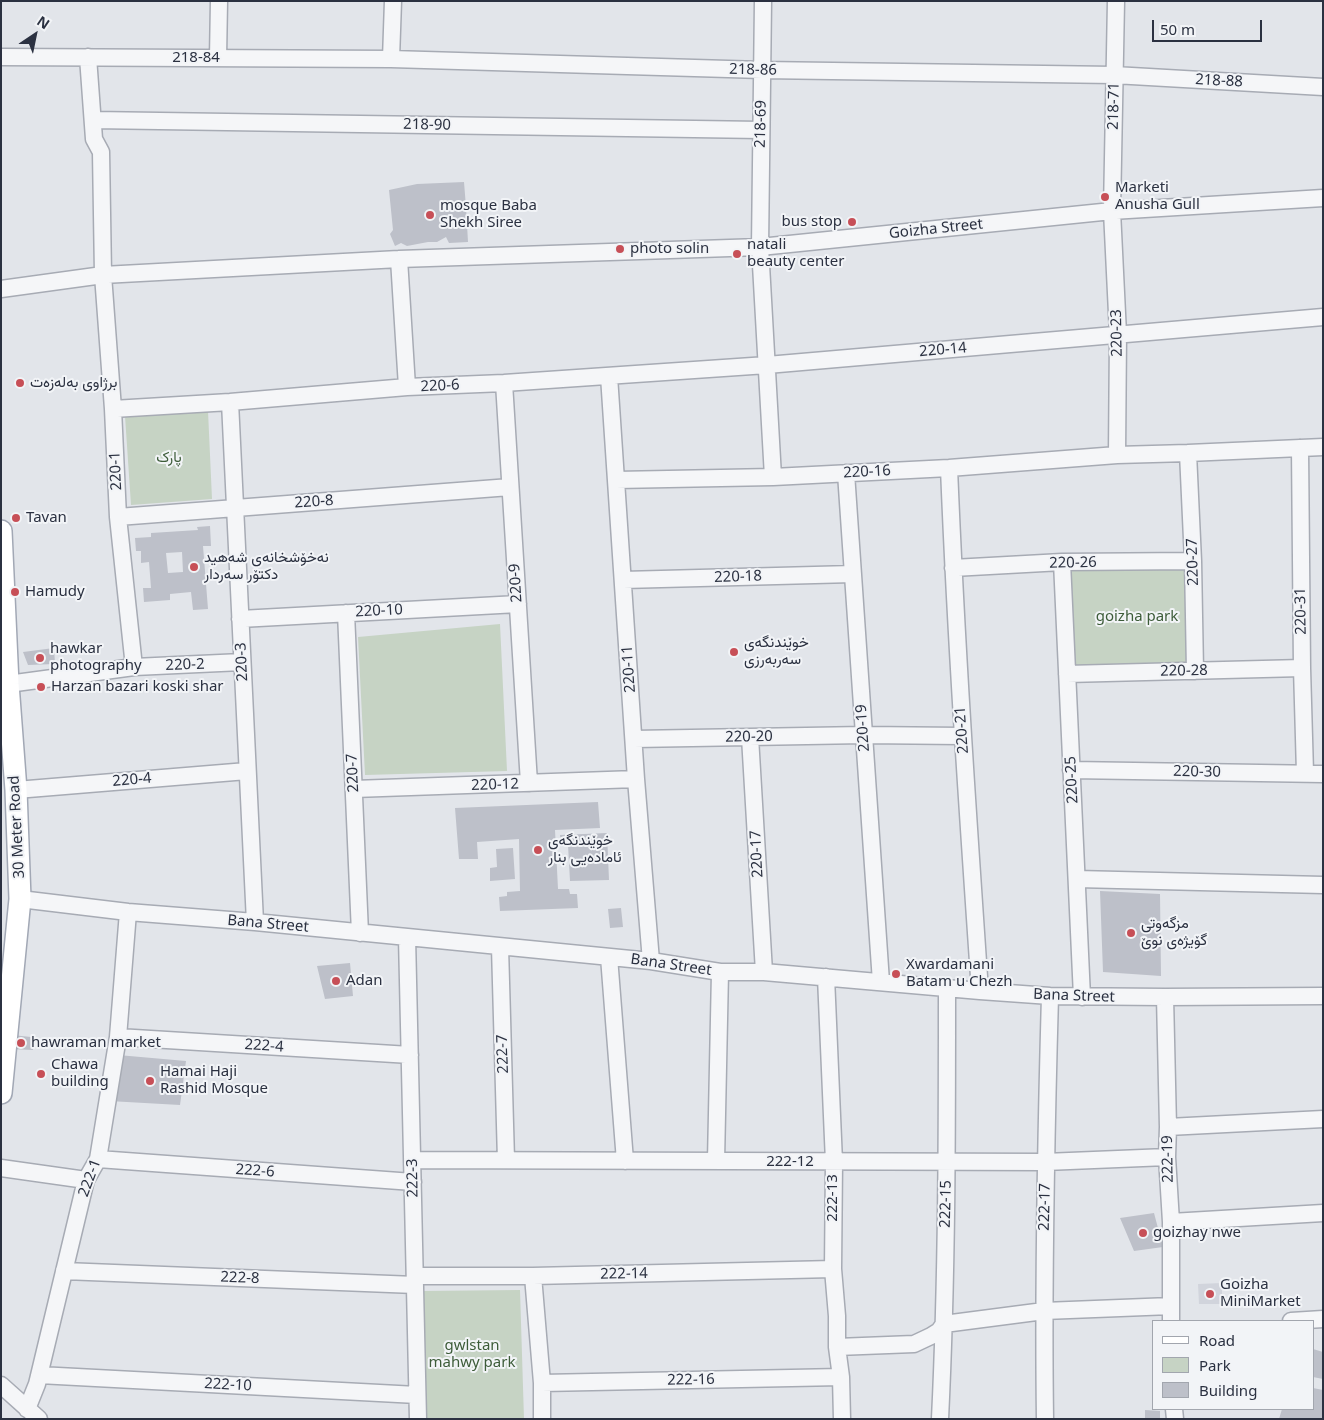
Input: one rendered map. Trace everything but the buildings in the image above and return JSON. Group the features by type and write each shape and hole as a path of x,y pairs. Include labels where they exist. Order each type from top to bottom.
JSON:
{"main road":[{"name":"30 Meter Road","path":"1,532 6,696 16,790 20,899 6,1003 1,1092"}],"street":[{"path":"218,58 219,1"},
{"path":"391,59 393,1"},
{"name":"218-69","path":"763,1 760,247 773,477"},
{"name":"218-71","path":"1112,211 1116,1"},
{"name":"218-84","path":"1,56 391,59"},
{"name":"220-1","path":"88,57 94,139 101,152 103,275 113,409 118,517 134,667"},
{"name":"218-86","path":"391,59 762,70 1114,75"},
{"name":"218-88","path":"1114,75 1323,86"},
{"name":"218-90","path":"93,120 761,130"},
{"name":"Goizha Street","path":"1,288 103,275 399,259 760,247 1112,211 1323,198"},
{"name":"220-23","path":"1112,211 1118,334 1117,455"},
{"path":"399,259 407,387"},
{"name":"220-14","path":"767,365 1323,317"},
{"name":"220-6","path":"113,409 230,402 407,387 504,383 767,365"},
{"name":"220-11","path":"610,376 636,779 651,961"},
{"name":"220-9","path":"504,383 529,783"},
{"name":"220-3","path":"230,402 255,922"},
{"name":"220-16","path":"616,480 773,477 949,468 1117,455 1323,446"},
{"name":"220-31","path":"1300,448 1302,668 1306,774"},
{"name":"220-27","path":"1188,453 1193,561 1195,671"},
{"name":"220-21","path":"949,468 962,736 980,991"},
{"name":"220-19","path":"846,473 881,982"},
{"name":"220-8","path":"118,517 510,487"},
{"name":"220-26","path":"953,568 1062,562 1193,561"},
{"name":"220-25","path":"1062,562 1082,997"},
{"name":"220-18","path":"623,580 853,574"},
{"name":"220-10","path":"240,619 518,604"},
{"name":"220-7","path":"346,613 360,933"},
{"name":"220-2","path":"6,696 134,667 242,662"},
{"name":"220-28","path":"1067,674 1302,668"},
{"name":"220-20","path":"634,739 864,735 962,736"},
{"name":"220-17","path":"750,737 764,972"},
{"name":"220-30","path":"1072,770 1323,774"},
{"name":"220-4","path":"16,790 247,771"},
{"name":"220-12","path":"354,789 636,779"},
{"path":"1077,879 1323,885"},
{"name":"Bana Street","path":"20,899 128,912 255,922 651,961 720,972 764,972 1050,996 1323,996"},
{"name":"222-1","path":"33,1414 39,1375 86,1180 98,1159 118,1037 128,912"},
{"name":"222-3","path":"407,937 418,1419"},
{"name":"222-7","path":"500,946 506,1160"},
{"path":"609,957 625,1161"},
{"path":"716,1161 720,972"},
{"name":"222-13","path":"826,977 834,1162 833,1269 837,1316 837,1347 841,1377 842,1419"},
{"name":"222-15","path":"940,1419 947,1162 947,988"},
{"name":"222-17","path":"1045,1419 1045,1162 1050,996"},
{"name":"222-19","path":"1165,997 1167,1157 1171,1222 1171,1313"},
{"name":"222-4","path":"118,1037 410,1055"},
{"path":"1168,1127 1323,1119"},
{"name":"222-12","path":"412,1160 1045,1162 1167,1157"},
{"name":"222-6","path":"98,1159 413,1182"},
{"path":"1,1168 86,1180"},
{"path":"1171,1222 1323,1213"},
{"name":"222-14","path":"415,1281 533,1276 833,1269"},
{"name":"222-8","path":"64,1271 415,1281"},
{"path":"533,1276 542,1383 542,1419"},
{"path":"837,1347 914,1344 939,1331 944,1324 1044,1311 1171,1313"},
{"path":"1307,1320 1323,1319"},
{"name":"222-10","path":"39,1375 417,1395"},
{"name":"222-16","path":"542,1383 841,1377"},
{"path":"4,1393 33,1414"}],"shaded area":[{"name":"Goizha MiniMarket","path":"1222,1283 1222,1304 1199,1304 1198,1284"}],"green space":[{"name":"پارک","path":"208,411 212,499 131,505 125,416"},
{"name":"goizha park","path":"1193,561 1195,671 1067,674 1062,562"},
{"path":"500,624 507,771 365,775 358,637"},
{"name":"gwlstan mahwy park","path":"520,1290 524,1419 423,1419 421,1291"}],"place":[{"name":"Marketi Anusha Gull","path":"1105,197"},
{"name":"mosque Baba Shekh Siree","path":"430,215"},
{"name":"bus stop","path":"852,222"},
{"name":"photo solin","path":"620,249"},
{"name":"natali beauty center","path":"737,254"},
{"name":"برژاوی بەلەزەت","path":"20,383"},
{"name":"Tavan","path":"16,518"},
{"name":"نەخۆشخانەی شەهید دکتۆر سەردار","path":"194,567"},
{"name":"Hamudy","path":"15,592"},
{"name":"خوێندنگەی سەربەرزی","path":"734,652"},
{"name":"hawkar photography","path":"40,658"},
{"name":"Harzan bazari koski shar","path":"41,687"},
{"name":"خوێندنگەی ئامادەیی بنار","path":"538,850"},
{"name":"مزگەوتی گۆیژەی نوێ","path":"1131,933"},
{"name":"Xwardamani Batam u Chezh","path":"896,974"},
{"name":"Adan","path":"336,981"},
{"name":"hawraman market","path":"21,1043"},
{"name":"Chawa building","path":"41,1074"},
{"name":"Hamai Haji Rashid Mosque","path":"150,1081"},
{"name":"goizhay nwe","path":"1143,1233"},
{"name":"Goizha MiniMarket","path":"1210,1294"}]}
